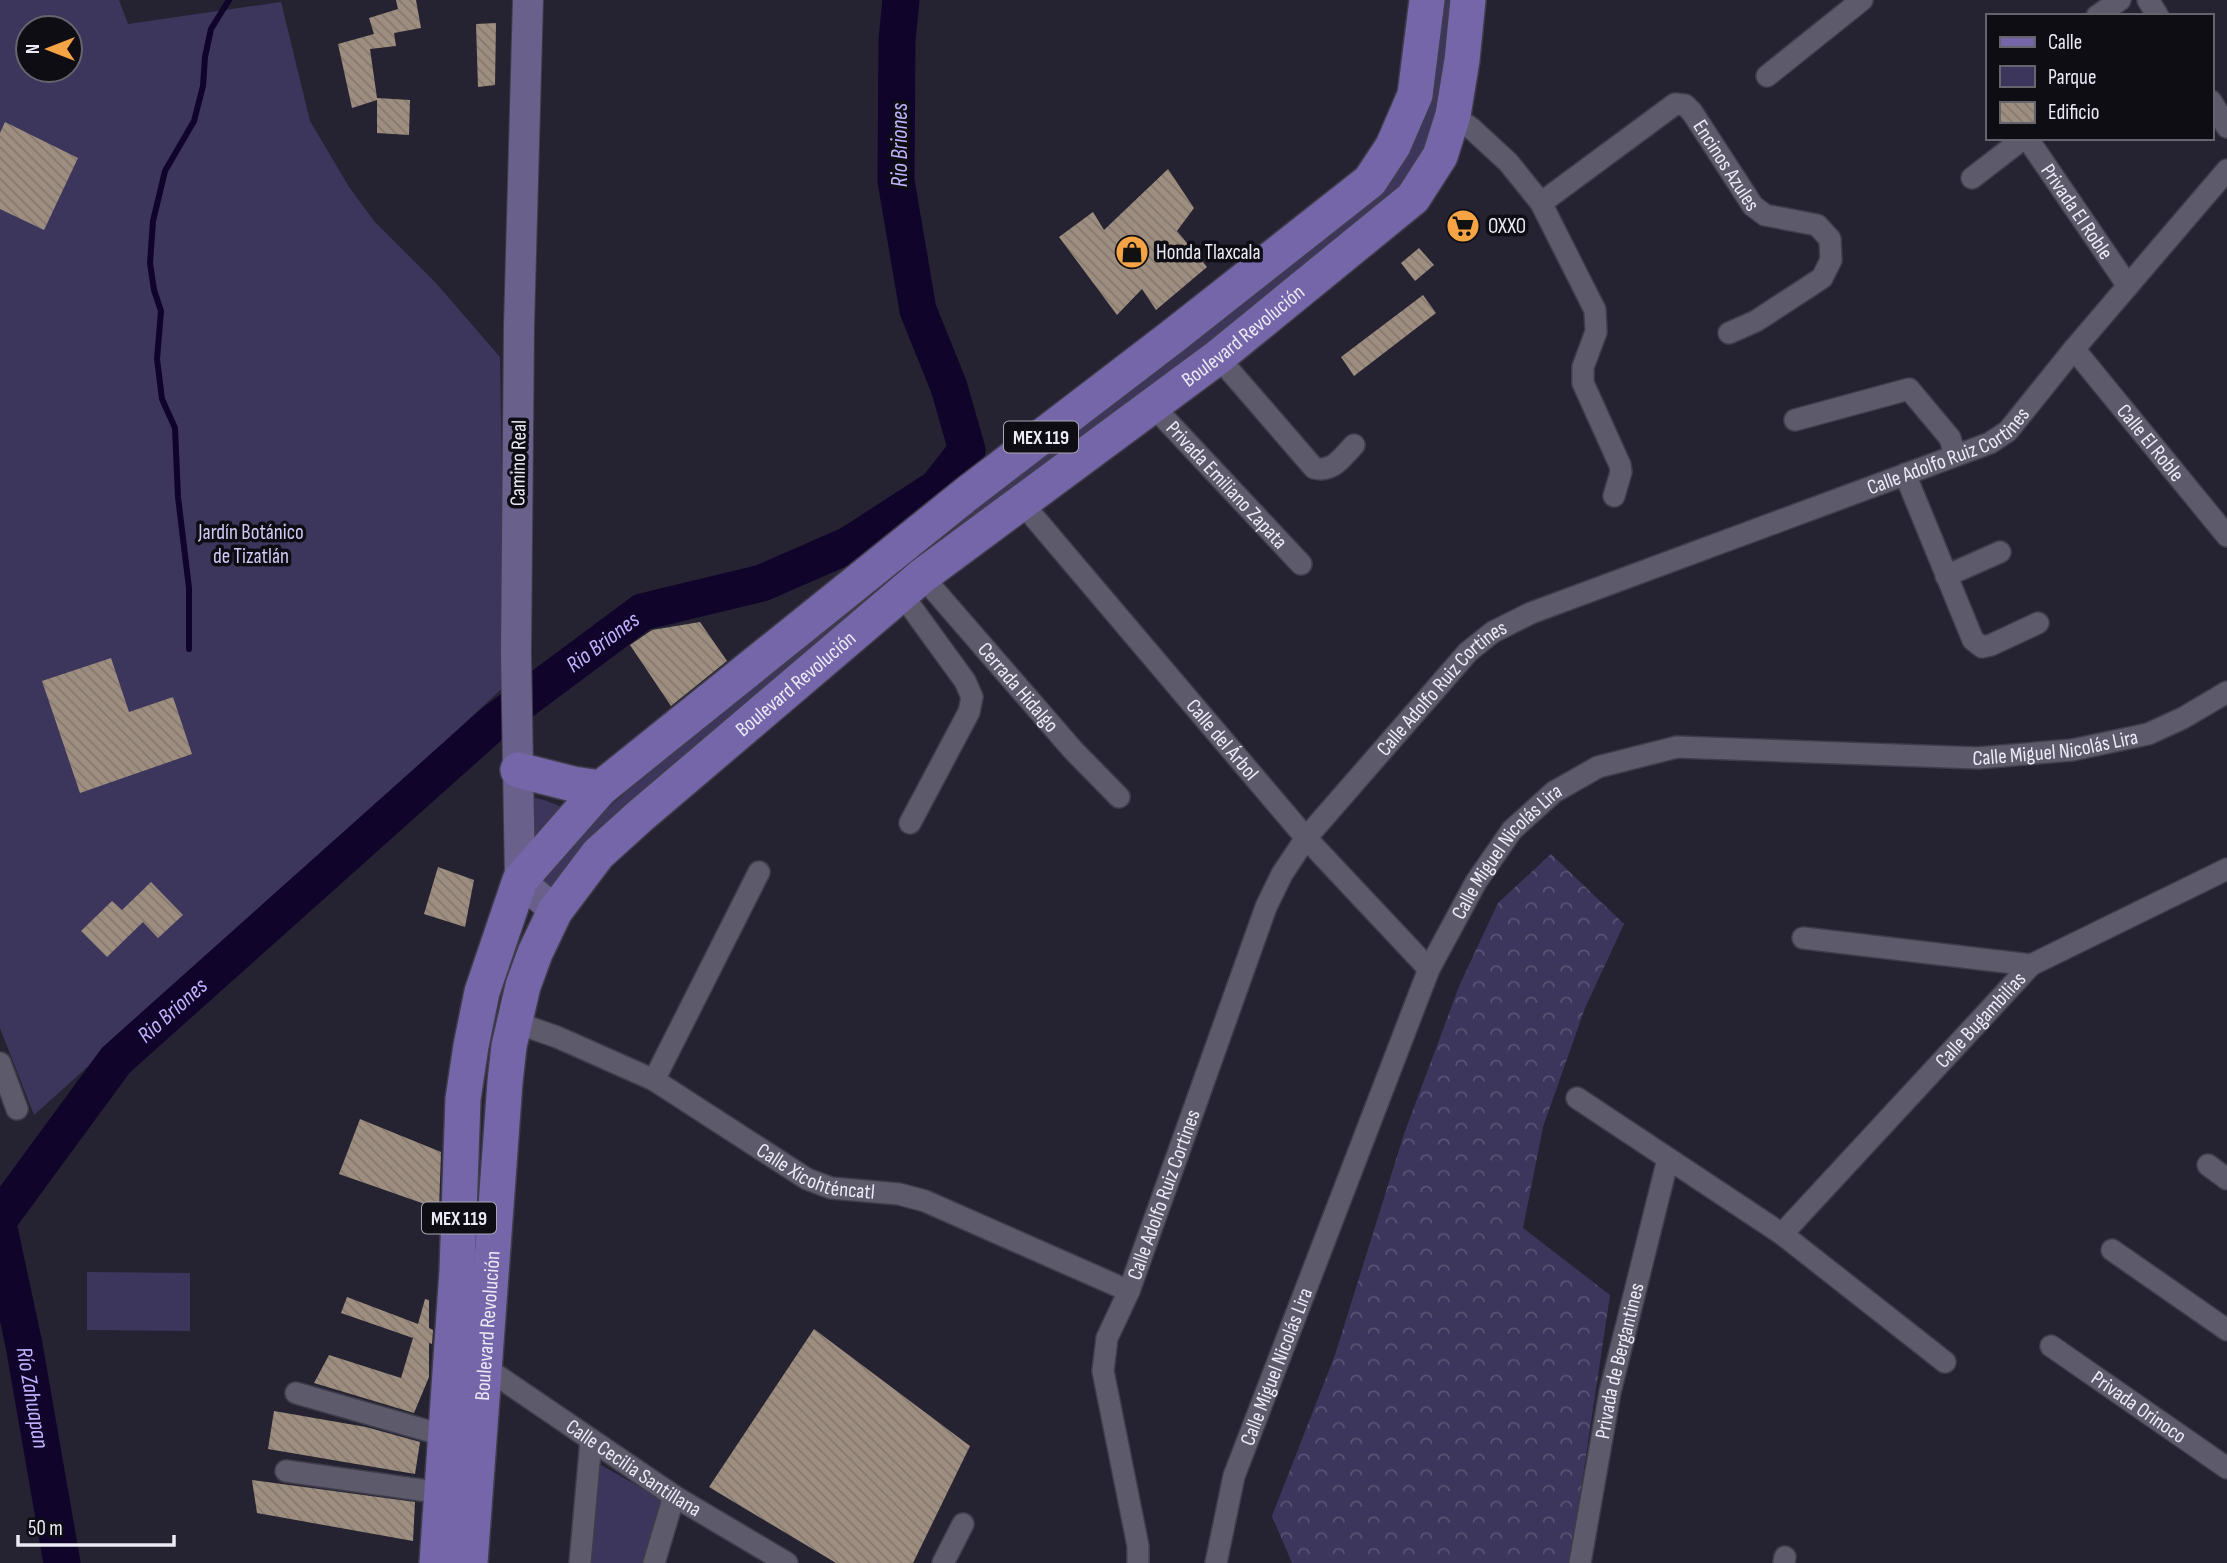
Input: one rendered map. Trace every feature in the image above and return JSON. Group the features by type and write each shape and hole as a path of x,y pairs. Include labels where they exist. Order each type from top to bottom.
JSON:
{"main road":[{"name":"Camino Real","path":"520,880 516,662 519,326 528,0"},
{"name":"Boulevard Revolución","path":"437,1563 457,1271 463,1099 482,992 520,880 601,788 968,493 1370,181 1393,146 1415,95 1427,0"},
{"name":"Boulevard Revolución","path":"470,1563 505,1082 514,1022 535,953 555,911 598,854 911,584 1218,357 1413,198 1440,156 1452,115 1462,61 1468,0"},
{"path":"518,770 601,788"},
{"path":"520,880 555,911"}],"street":[{"path":"1767,76 1862,0"},
{"path":"2100,14 2120,0"},
{"name":"Encinos Azules","path":"1541,203 1675,104 1685,105 1753,206 1765,215 1817,225 1830,239 1831,260 1822,278 1756,321 1729,333"},
{"path":"2213,105 2227,127"},
{"path":"1452,115 1471,128 1508,162 1541,203 1595,310 1596,332 1583,367 1583,383 1620,465 1621,472 1614,496"},
{"path":"1972,178 2023,140"},
{"name":"Privada El Roble","path":"2027,140 2128,286"},
{"name":"Calle Adolfo Ruiz Cortines","path":"1135,1557 1103,1371 1107,1338 1129,1291 1266,907 1282,874 1306,838 1468,652 1493,632 1531,614 1990,443 2008,430 2227,170"},
{"name":"Calle El Roble","path":"2074,349 2227,536"},
{"path":"1218,357 1314,468 1331,468 1354,445"},
{"path":"1795,420 1909,389 1950,438 1955,455"},
{"name":"Privada Emiliano Zapata","path":"1153,406 1301,564"},
{"path":"1905,474 1973,640 1982,647 1991,645 2038,623"},
{"name":"Calle del Árbol","path":"1022,503 1306,838 1429,968"},
{"path":"1946,576 2000,552"},
{"name":"Cerrada Hidalgo","path":"911,584 1119,797"},
{"name":"Cerrada Hidalgo","path":"910,822 969,712 972,697 911,584"},
{"name":"Calle Miguel Nicolás Lira","path":"1216,1563 1234,1476 1429,968 1476,882 1512,830 1554,792 1598,767 1677,747 1978,758 2072,750 2148,734 2226,694"},
{"name":"Calle Bugambilias","path":"1783,1234 2031,965 2227,869"},
{"path":"654,1080 759,872"},
{"path":"1804,938 2031,965"},
{"name":"Calle Xicohténcatl","path":"514,1022 556,1037 654,1080 807,1179 831,1188 899,1194 925,1201 1129,1291"},
{"path":"0,1063 17,1109"},
{"path":"1577,1098 1783,1234 1945,1362"},
{"name":"Privada de Bergantines","path":"1580,1563 1611,1391 1668,1159"},
{"path":"2208,1165 2227,1178"},
{"path":"2112,1250 2227,1331"},
{"name":"Privada Orinoco","path":"2051,1346 2227,1468"},
{"name":"Calle Cecilia Santillana","path":"483,1366 674,1496 787,1563"},
{"path":"296,1393 446,1436"},
{"path":"580,1563 591,1440"},
{"path":"286,1471 442,1493"},
{"path":"654,1563 674,1496"},
{"path":"943,1563 963,1524"}],"green space":[{"name":"Jardín Botánico de Tizatlán","path":"0,0 119,0 128,24 281,2 310,121 349,187 374,221 435,282 500,357 505,650 511,680 310,867 34,1115 0,1028"},
{"path":"1442,0 1462,0 1456,59 1424,158 1396,200 927,564 914,546 1380,186"},
{"path":"874,580 890,596 555,899 535,880 580,833 626,792"},
{"path":"531,797 570,810 531,856"},
{"path":"1551,854 1624,924 1585,1008 1543,1127 1523,1228 1610,1295 1570,1563 1292,1563 1272,1516 1335,1355 1404,1134 1460,984 1498,903"},
{"path":"87,1272 190,1273 190,1331 87,1330"},
{"path":"599,1464 661,1499 644,1563 590,1563"}],"building":[{"path":"396,0 416,0 421,28 394,33 396,46 370,49 377,98 410,100 409,135 377,133 377,100 352,108 338,44 374,34 369,18 398,9"},
{"path":"496,23 495,85 478,87 476,24"},
{"path":"5,122 78,158 44,230 0,209 0,133"},
{"name":"Honda Tlaxcala","path":"1168,169 1194,208 1177,231 1207,267 1156,310 1142,289 1117,315 1059,237 1093,212 1104,230"},
{"path":"1419,248 1434,265 1415,281 1401,263"},
{"path":"1423,295 1436,313 1354,376 1341,357"},
{"path":"700,622 727,661 671,706 630,645 652,630"},
{"path":"111,658 129,712 173,697 192,754 80,793 42,681"},
{"path":"438,867 474,880 465,927 424,914"},
{"path":"151,882 183,915 158,938 143,922 107,957 81,931 112,901 122,910"},
{"path":"360,1119 441,1152 439,1209 339,1174"},
{"path":"347,1297 418,1324 425,1299 429,1300 429,1328 433,1330 432,1344 429,1343 429,1377 414,1413 314,1383 329,1355 401,1378 413,1338 341,1313"},
{"path":"814,1329 970,1446 913,1563 836,1563 709,1487"},
{"path":"274,1411 366,1427 420,1442 415,1474 268,1449"},
{"path":"252,1480 415,1502 413,1541 257,1513"}],"waterway":[{"path":"189,649 189,588 178,497 175,428 162,399 157,359 161,311 154,290 150,263 153,221 165,171 194,121 203,86 211,29 229,0"},
{"name":"Rio Briones","path":"0,1218 116,1060 493,723 642,612 762,583 849,545 937,488 967,450 949,387 918,310 896,181 897,40 901,0"},
{"name":"Río Zahuapan","path":"0,1233 24,1345 62,1563"}],"place":[{"name":"OXXO","path":"1463,226"},
{"name":"Honda Tlaxcala","path":"1132,252"}]}
